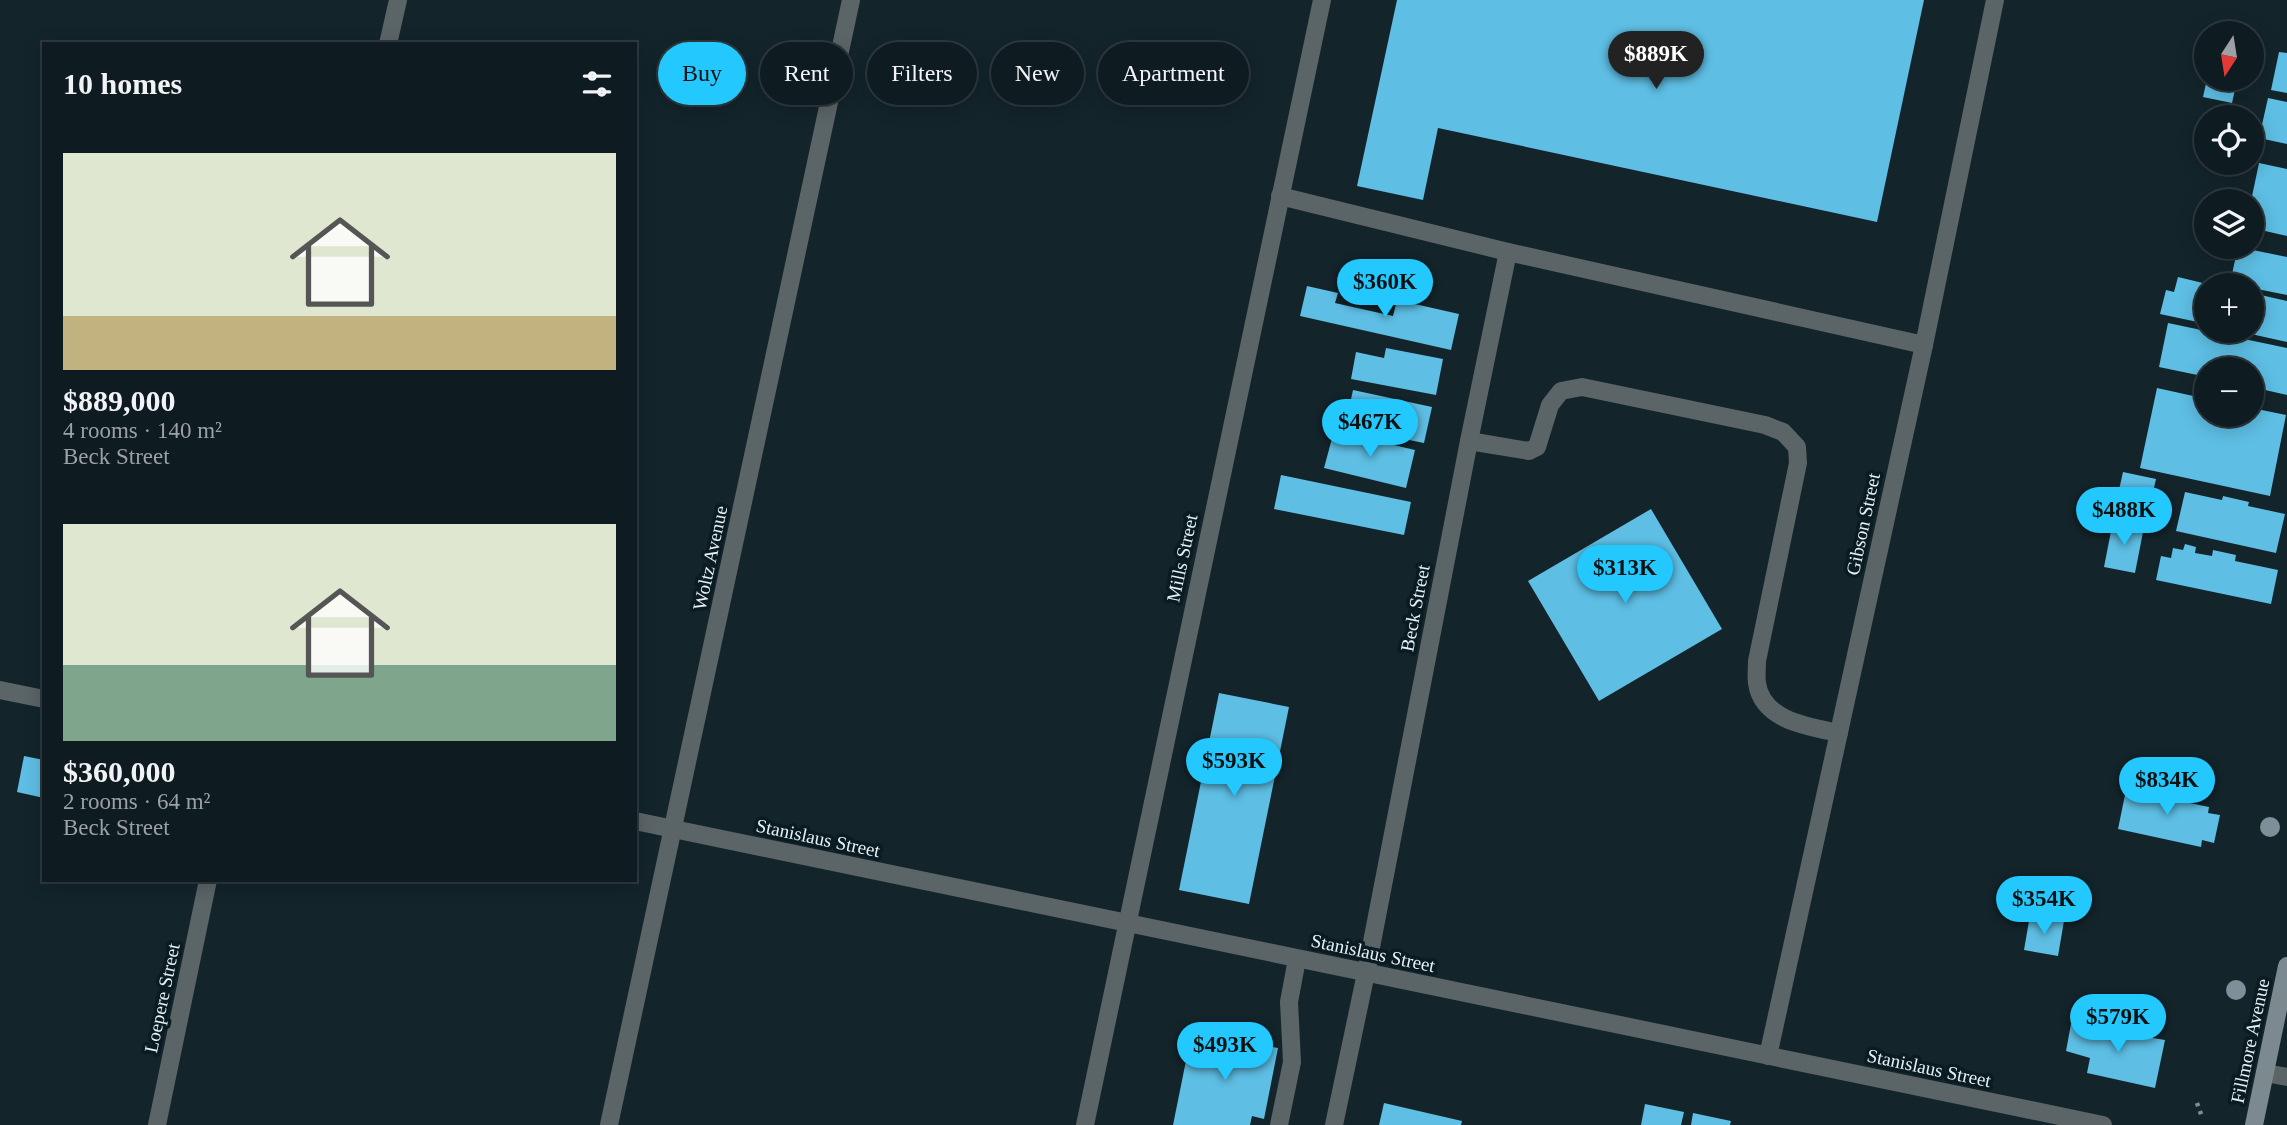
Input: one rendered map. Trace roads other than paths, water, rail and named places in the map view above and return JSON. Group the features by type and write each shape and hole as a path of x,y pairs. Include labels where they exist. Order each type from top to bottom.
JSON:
{"street":[{"path":"388,42 398,0"},
{"name":"Woltz Avenue","path":"609,1125 851,0"},
{"name":"Mills Street","path":"1085,1125 1322,0"},
{"name":"Gibson Street","path":"1768,1056 1924,345 1996,0"},
{"path":"1280,196 1508,252 1924,345"},
{"name":"Beck Street","path":"1334,1125 1508,252"},
{"path":"1469,441 1529,451 1537,447 1550,405 1561,391 1582,387 1765,425 1783,432 1797,447 1798,463 1757,661 1758,687 1770,708 1794,723 1839,733"},
{"path":"0,690 42,699"},
{"name":"Stanislaus Street","path":"637,821 2103,1125"},
{"name":"Loepere Street","path":"157,1125 208,882"},
{"path":"1279,1125 1292,1062 1289,1002 1297,959"},
{"name":"Fillmore Avenue","path":"2254,1125 2287,967"},
{"path":"2265,1073 2287,1077"}]}
